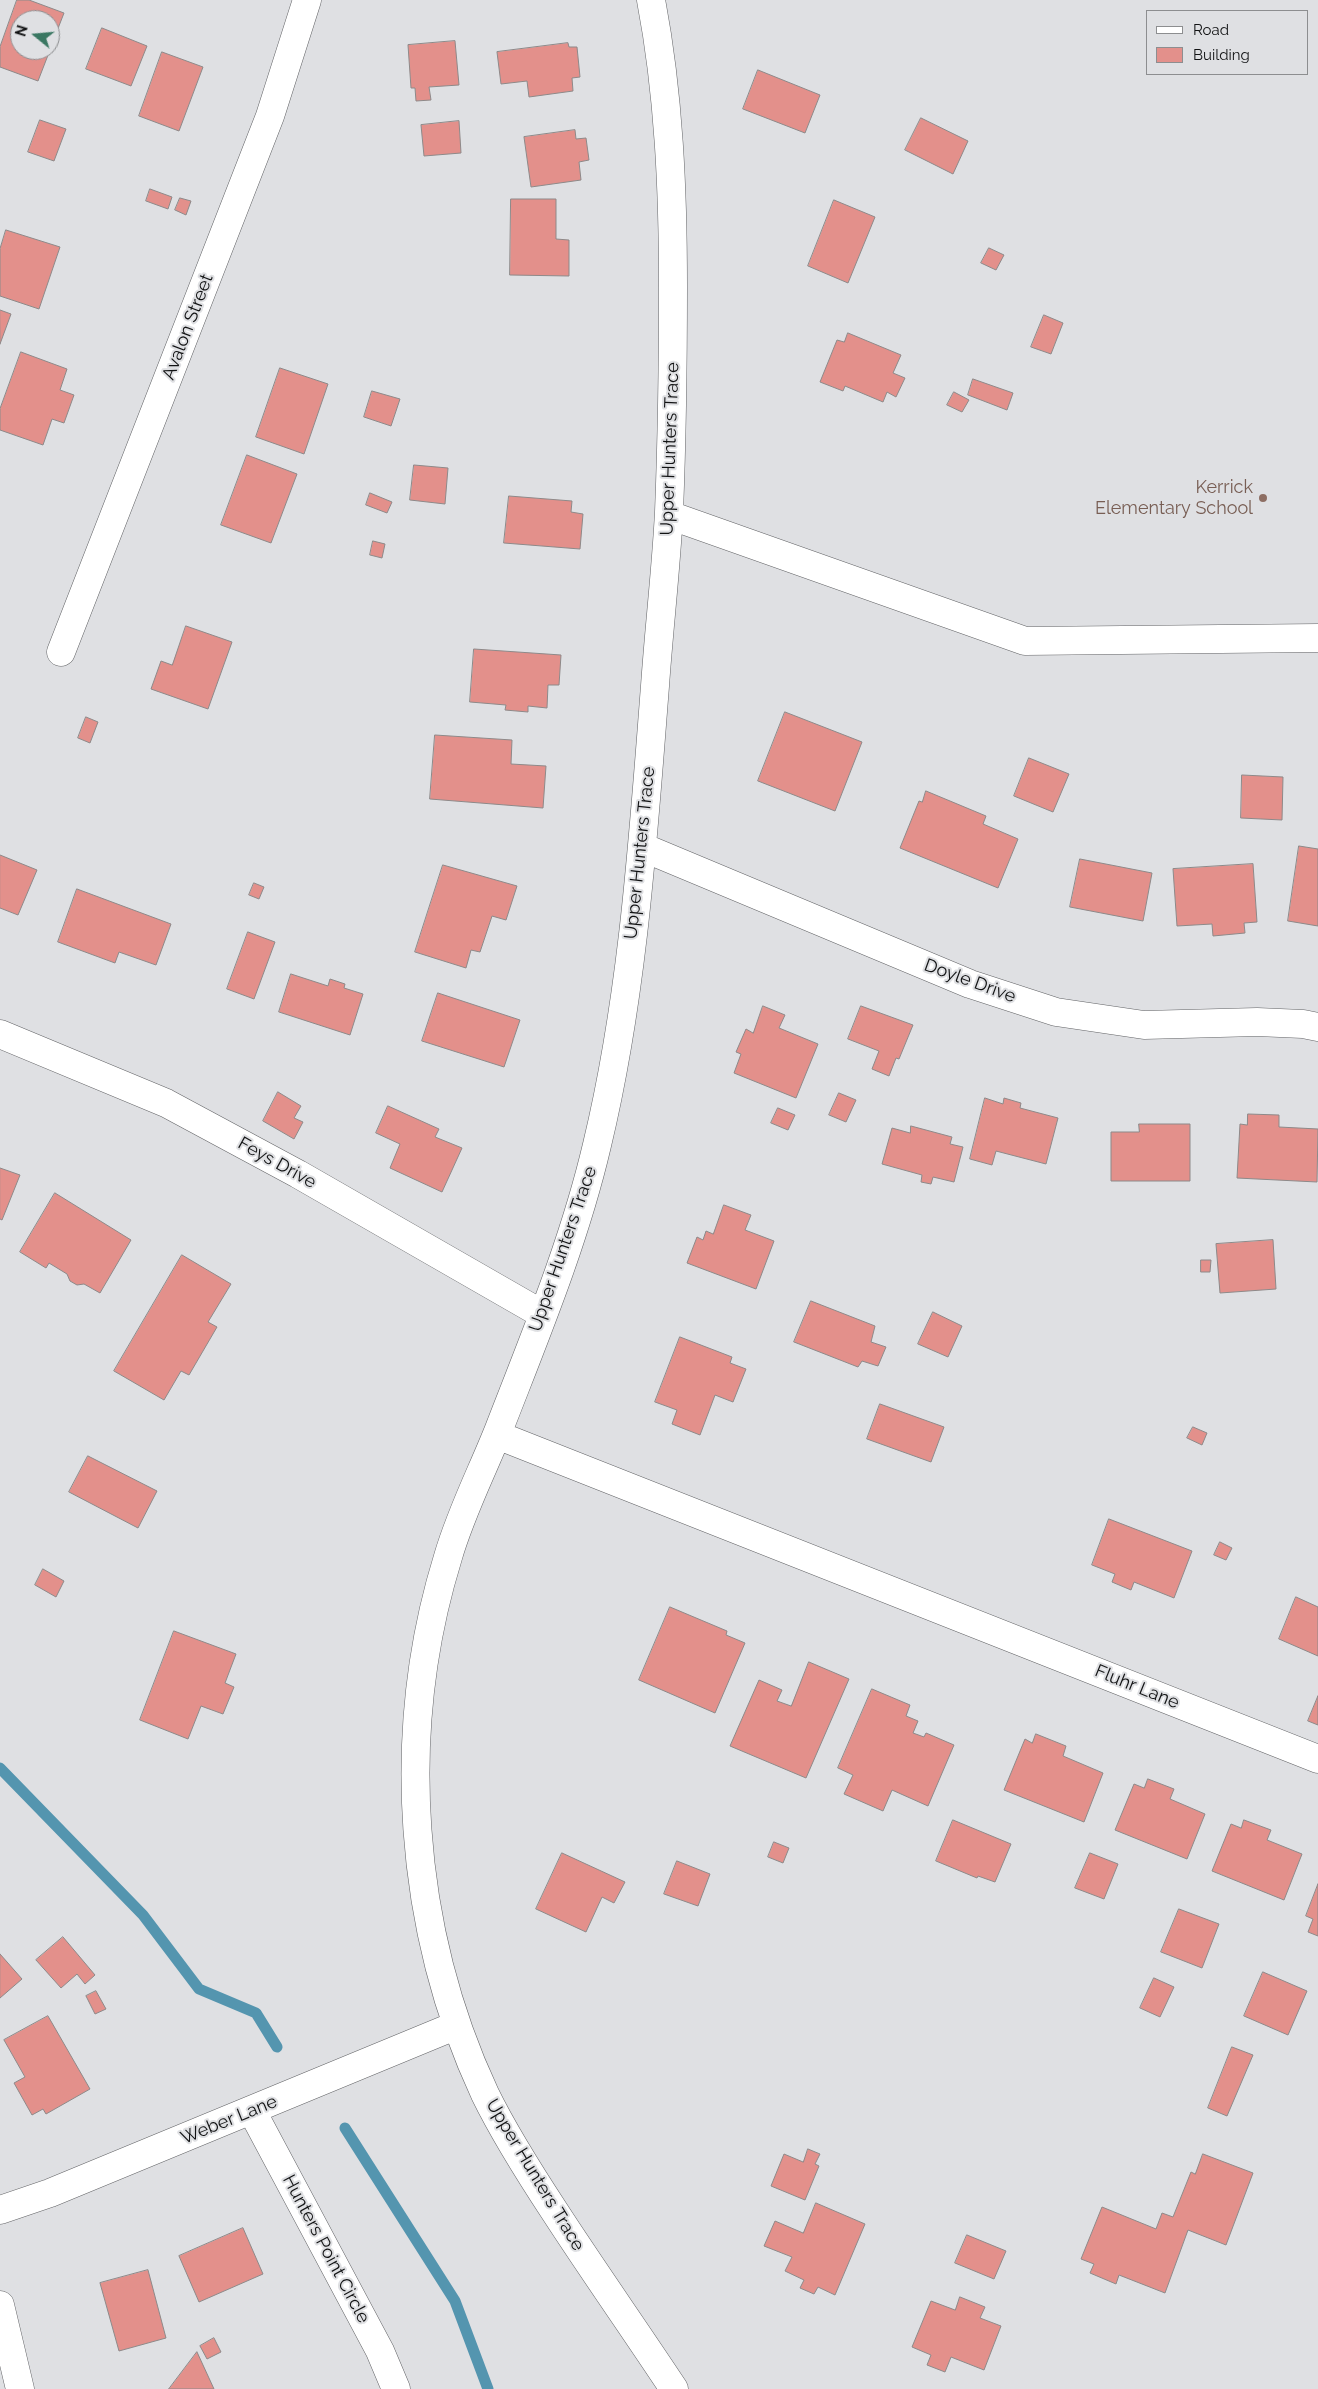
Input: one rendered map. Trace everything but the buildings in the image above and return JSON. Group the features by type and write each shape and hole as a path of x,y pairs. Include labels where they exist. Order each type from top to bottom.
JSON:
{"street":[{"name":"Avalon Street","path":"62,652 270,116 307,0"},
{"name":"Upper Hunters Trace","path":"651,0 666,117 671,188 673,354 669,515 642,847 623,1003 604,1118 582,1206 497,1435 466,1505 446,1561 431,1624 417,1726 415,1787 418,1844 426,1901 438,1958 457,2025 486,2096 514,2147 601,2283 674,2389"},
{"path":"669,515 1026,641 1318,638"},
{"name":"Doyle Drive","path":"642,847 970,984 1056,1012 1144,1025 1257,1022 1318,1027"},
{"name":"Feys Drive","path":"0,1034 166,1103 298,1174 542,1314"},
{"name":"Fluhr Lane","path":"497,1435 1318,1759"},
{"name":"Weber Lane","path":"0,2210 50,2193 457,2025"},
{"name":"Hunters Point Circle","path":"252,2111 380,2351 396,2389"},
{"path":"0,2305 20,2389"}],"waterway":[{"path":"0,1768 143,1915 199,1989 256,2013 277,2047"},
{"path":"345,2128 455,2301 488,2389"}],"place":[{"name":"Kerrick Elementary School","path":"1263,498"}]}
